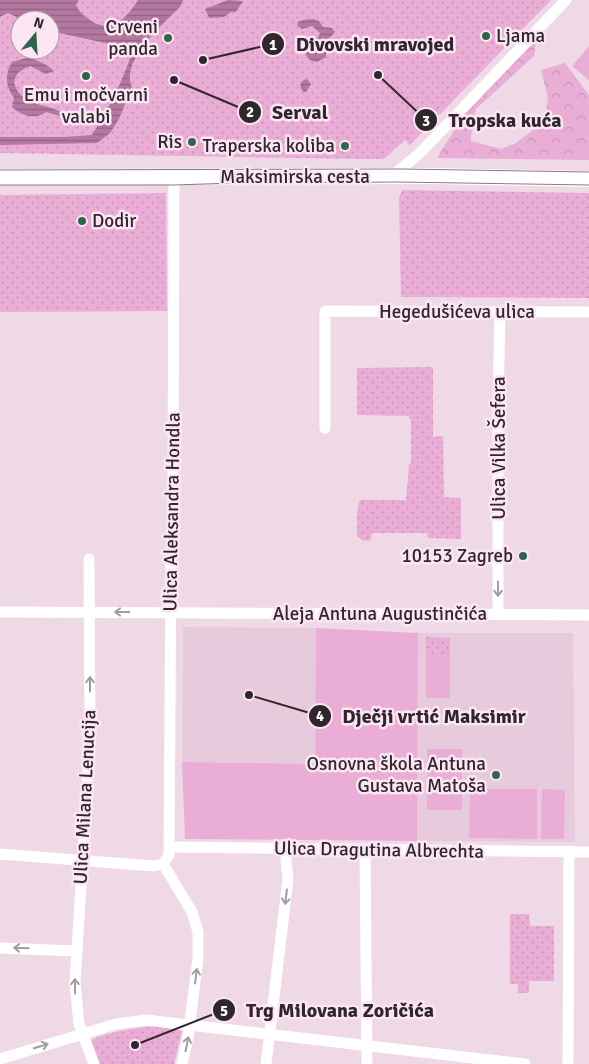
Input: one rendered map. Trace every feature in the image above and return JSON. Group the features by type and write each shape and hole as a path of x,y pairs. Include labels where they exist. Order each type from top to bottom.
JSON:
{"main road":[{"name":"Maksimirska cesta","path":"0,177 430,176 589,179"}],"street":[{"path":"391,177 419,154 566,0"},
{"path":"419,154 419,162 423,170 430,176"},
{"name":"Ulica Aleksandra Hondla","path":"170,847 171,612 174,502 174,177"},
{"name":"Hegedušićeva ulica","path":"325,428 325,311 589,312"},
{"name":"Ulica Vilka Šefera","path":"498,614 500,312"},
{"name":"Ulica Milana Lenucija","path":"89,559 90,736 76,951 76,999 82,1034 94,1064"},
{"name":"Aleja Antuna Augustinčića","path":"0,612 589,614"},
{"path":"0,854 154,866 163,864 168,858 170,847"},
{"name":"Ulica Dragutina Albrechta","path":"170,847 589,852"},
{"path":"266,1064 288,879 285,849"},
{"path":"365,850 366,1064"},
{"path":"568,1064 569,851"},
{"path":"163,864 192,912 198,932 198,958 190,1024 182,1064"},
{"path":"0,948 76,951"},
{"path":"0,1059 116,1024 146,1020 525,1064"}],"shaded area":[{"path":"0,0 79,0 76,5 78,10 90,20 105,26 117,23 123,19 138,0 183,0 180,7 155,32 138,54 132,66 130,77 132,87 119,119 110,133 97,143 0,145 0,137 92,135 116,93 133,49 60,33 60,10 10,10 10,14 0,17"},
{"path":"228,0 243,1 236,12 231,12 224,17 209,18 205,9"},
{"path":"313,19 319,21 323,27 332,28 335,32 327,41 326,57 317,62 310,60 306,55 305,42 310,37 318,38 320,33 312,26 302,29 297,25 298,22 303,20"},
{"path":"36,60 54,71 46,74 30,66 21,70 16,76 16,88 28,101 66,114 73,111 75,115 71,119 46,112 38,116 29,116 20,113 12,107 14,98 9,90 7,76 12,62"},
{"path":"307,79 311,84 306,92 304,92 300,87 302,81"},
{"path":"183,627 316,628 315,764 182,762"},
{"name":"Osnovna škola Antuna Gustava Matoša","path":"418,633 573,633 575,842 417,841"}],"green space":[{"path":"0,0 551,0 410,145 405,140 384,159 0,153"},
{"path":"536,41 534,56 476,109 472,124 471,141 501,149 516,143 532,131 546,112 548,98 541,70 565,63 589,95 589,160 437,158 466,111"},
{"path":"589,46 589,80 572,66"},
{"path":"402,190 589,193 589,298 401,297 399,198"},
{"path":"166,193 167,311 0,312 0,195"},
{"path":"433,367 433,437 443,436 444,497 461,498 461,539 428,538 427,533 372,533 370,541 362,540 357,536 357,514 361,500 406,500 409,464 411,464 411,419 409,419 409,416 357,415 357,368"},
{"path":"316,628 418,633 417,841 185,839 182,762 315,764"},
{"path":"426,637 450,638 450,654 426,654"},
{"path":"426,654 450,654 450,698 426,698"},
{"path":"427,749 462,749 462,810 427,810"},
{"path":"470,789 537,789 537,839 469,838"},
{"path":"542,789 565,790 564,839 541,839"},
{"path":"510,914 529,914 530,926 554,926 554,981 529,981 529,993 518,993 518,984 510,984"},
{"path":"156,1026 182,1031 174,1064 98,1064 90,1045 93,1044 91,1040 114,1032"}],"tram line":[{"path":"0,170 402,169 589,172"},
{"path":"0,185 398,182 589,185"}],"place":[{"name":"Ljama","path":"486,36"},
{"name":"Crveni panda","path":"168,38"},
{"name":"Divovski mravojed","path":"203,60"},
{"name":"Tropska kuća","path":"378,75"},
{"name":"Emu i močvarni valabi","path":"86,76"},
{"name":"Serval","path":"174,80"},
{"name":"Ris","path":"192,142"},
{"name":"Traperska koliba","path":"345,146"},
{"name":"Dodir","path":"82,221"},
{"name":"10153 Zagreb","path":"523,556"},
{"name":"Dječji vrtić Maksimir","path":"249,695"},
{"name":"Osnovna škola Antuna Gustava Matoša","path":"496,775"},
{"name":"Trg Milovana Zoričića","path":"135,1045"}]}
